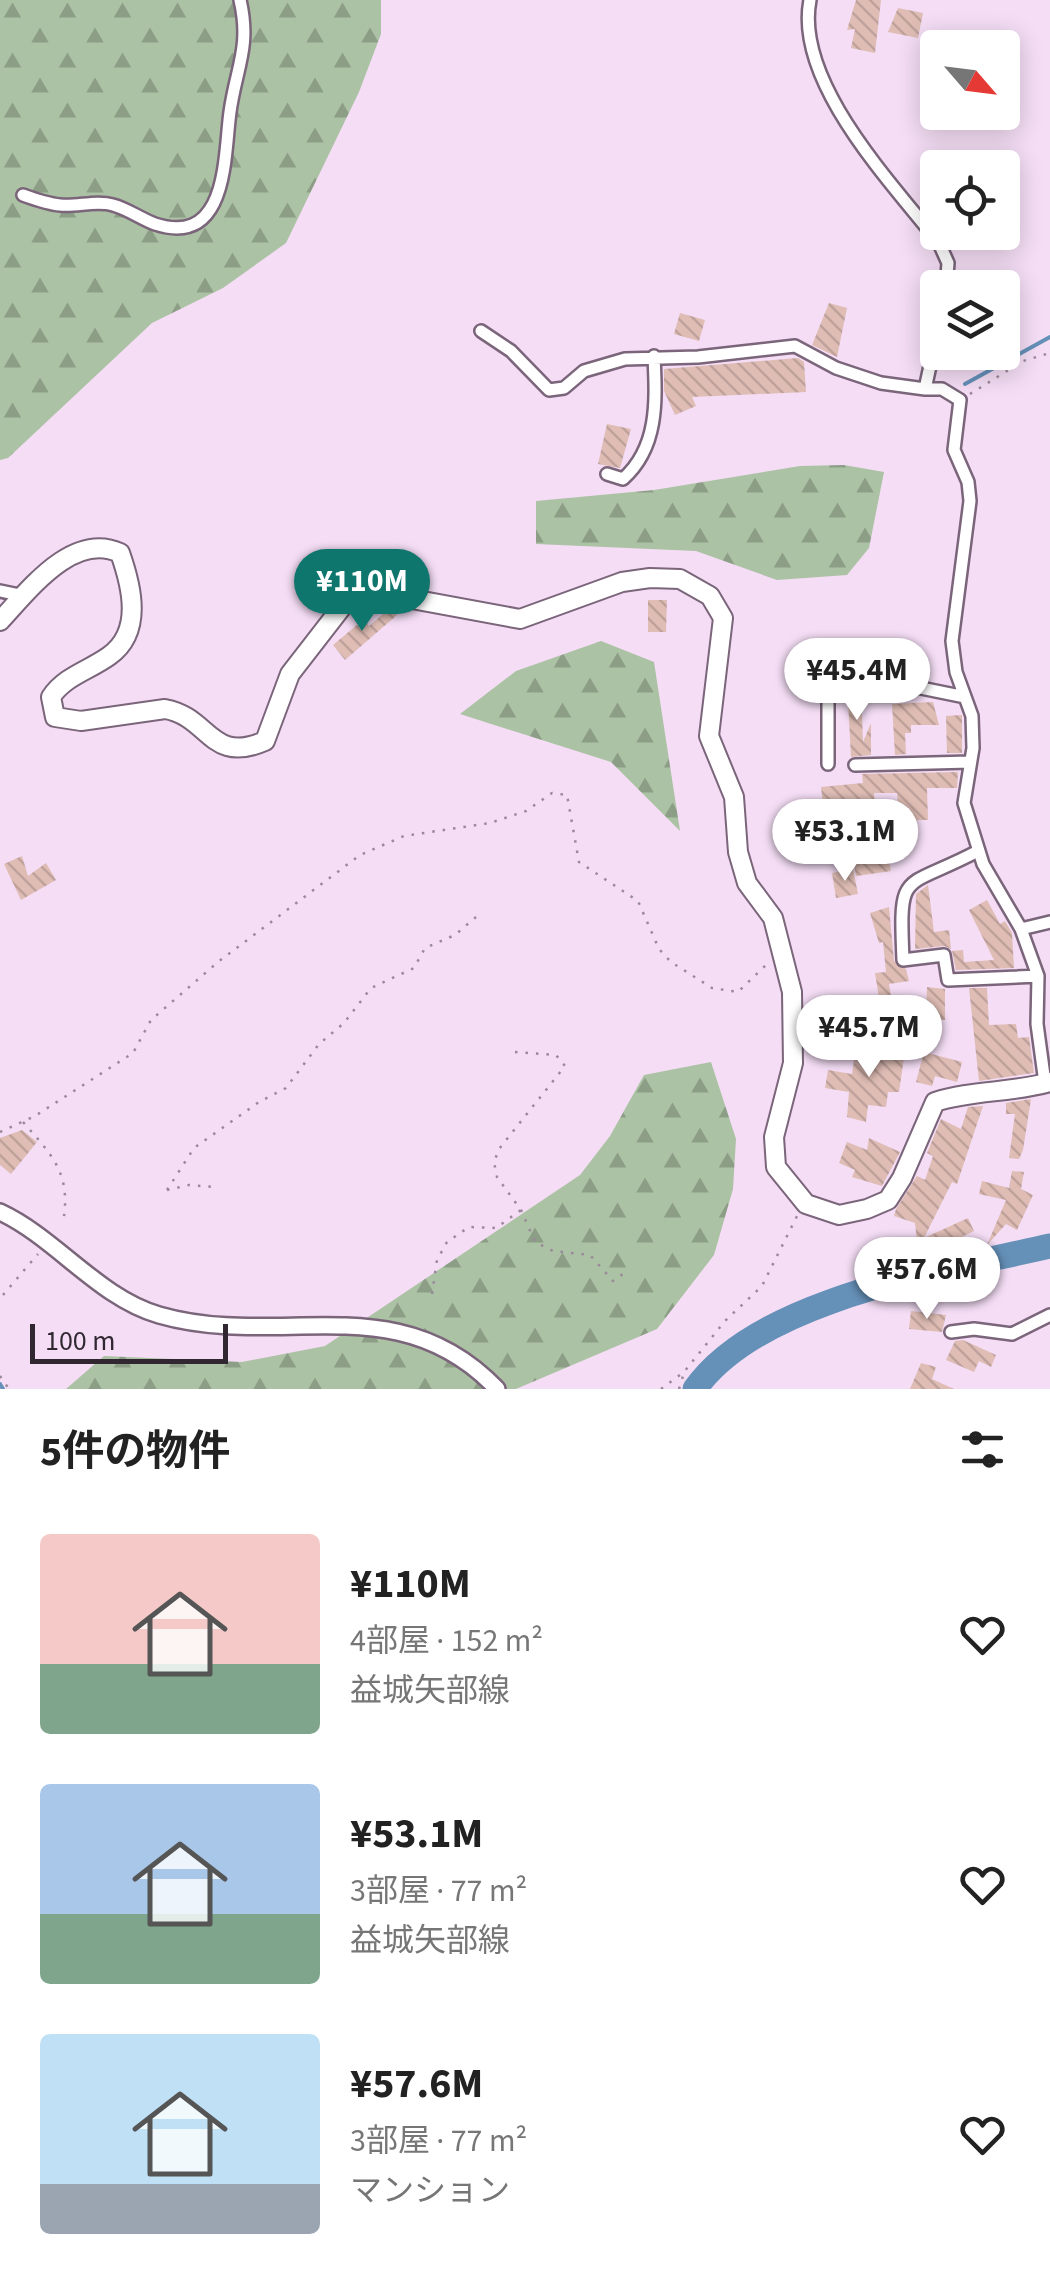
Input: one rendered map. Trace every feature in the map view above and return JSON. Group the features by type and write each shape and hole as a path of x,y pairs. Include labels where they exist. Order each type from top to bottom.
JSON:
{"main road":[{"path":"0,620 62,562 86,548 105,546 120,554 131,582 131,625 111,655 59,685 51,698 55,717 80,721 165,708 178,711 226,748 245,750 265,741 290,674 345,603 363,590 520,619 622,582 680,580 710,596 723,618 709,736 734,797 738,852 747,883 773,918 792,992 794,1026 787,1093 774,1137 776,1167 803,1201 838,1214 888,1200 936,1102 1048,1082"}],"street":[{"path":"23,195 58,205 108,203 156,224 176,227 197,220 212,206 224,184 230,112 244,58 246,28 240,0"},
{"path":"810,0 811,48 840,115 938,244 947,270"},
{"path":"481,330 511,351 549,390 564,388 584,371 654,356 698,357 795,346 881,384 942,388 960,400 954,450 968,482 970,501 952,641 972,716 964,803 978,851 1021,929 1038,976 1038,1024 1048,1082"},
{"path":"607,474 624,479 636,467 650,441 656,403 654,356"},
{"path":"925,388 929,370"},
{"path":"0,591 24,596"},
{"path":"828,764 828,669 965,698"},
{"path":"855,765 970,762"},
{"path":"978,851 910,882 901,900 904,960 944,955 948,980 1038,976"},
{"path":"1021,929 1050,922"},
{"path":"0,1212 47,1240 109,1288 154,1314 196,1324 368,1328 428,1337 471,1362 497,1389"},
{"path":"951,1332 974,1328 1012,1334 1050,1315"}],"path":[{"path":"960,400 1023,360 1050,353"},
{"path":"0,1132 133,1052 152,1020 218,962 360,855 404,836 490,823 526,811 552,793 566,796 579,862 638,901 659,948 670,962 712,988 738,992 781,951"},
{"path":"214,1187 189,1185 167,1190 194,1148 259,1102 286,1088 318,1044 344,1023 371,988 414,968 425,948 455,935 476,916"},
{"path":"515,1052 556,1055 565,1066 499,1148 494,1162 497,1176 521,1210 535,1242 543,1248 590,1255 613,1280 626,1271"},
{"path":"22,1122 47,1150 68,1186 64,1216"},
{"path":"661,1389 684,1372 725,1322 762,1286 775,1268 803,1201"},
{"path":"432,1294 437,1260 447,1242 470,1227 496,1228 521,1210"},
{"path":"3,1295 47,1240"},
{"path":"679,1389 684,1372"},
{"path":"0,1376 9,1389"}],"green space":[{"path":"0,0 381,0 381,34 359,92 286,243 223,288 152,323 8,458 0,460"},
{"path":"844,465 884,472 869,548 847,575 777,580 696,551 536,544 536,501 654,490 800,466"},
{"path":"601,641 654,662 680,831 611,762 460,714 516,671"},
{"path":"711,1062 736,1139 733,1189 714,1255 657,1329 516,1389 66,1389 104,1356 242,1362 325,1346 580,1175 610,1136 644,1075"}],"building":[{"path":"856,0 881,0 875,53 851,48 855,29 847,30"},
{"path":"898,8 923,13 918,38 888,32"},
{"path":"829,303 847,308 837,357 812,345"},
{"path":"680,313 705,320 699,341 674,334"},
{"path":"798,358 804,362 806,392 692,397 696,406 675,415 664,391 664,369"},
{"path":"607,424 631,429 620,468 598,464"},
{"path":"648,600 667,600 666,632 648,632"},
{"path":"390,608 397,615 345,660 333,645 364,619 369,626"},
{"path":"847,682 861,685 863,742 871,723 871,755 851,757"},
{"path":"933,702 939,725 911,725 911,733 905,733 906,754 895,755 892,704"},
{"path":"962,715 962,753 947,753 946,716"},
{"path":"958,772 957,788 927,788 928,820 909,820 909,808 898,808 897,793 874,793 877,838 884,837 891,871 856,876 850,839 864,836 858,799 836,801 838,813 824,815 821,787 863,783 862,774"},
{"path":"22,856 28,876 46,863 56,880 21,900 4,864"},
{"path":"853,869 858,894 836,898 832,873"},
{"path":"928,885 934,932 949,930 951,949 915,949 916,894"},
{"path":"987,900 1000,924 1005,921 1012,933 1014,968 956,970 952,951 963,950 964,962 994,960 969,910"},
{"path":"889,907 894,961 906,969 909,981 889,984 891,996 879,998 875,973 886,972 883,942 879,943 870,913"},
{"path":"927,987 945,989 945,1020 926,1020"},
{"path":"969,988 987,988 989,1025 1016,1024 1018,1038 1029,1037 1034,1073 979,1081"},
{"path":"856,1046 905,1051 899,1092 888,1092 886,1107 868,1105 866,1122 847,1117 849,1092 825,1088 828,1070 852,1074"},
{"path":"924,1052 962,1062 957,1082 935,1076 932,1086 916,1082"},
{"path":"1031,1099 1023,1150 1019,1159 1009,1158 1015,1114 1006,1114 1006,1103"},
{"path":"983,1106 957,1184 952,1182 924,1238 968,1218 974,1231 939,1248 940,1257 919,1259 915,1223 894,1216 896,1209 917,1176 925,1180 933,1156 927,1153 941,1119 961,1129 968,1107"},
{"path":"22,1130 37,1142 11,1174 0,1165 0,1138"},
{"path":"869,1138 900,1152 882,1186 852,1177 855,1170 839,1163 847,1142 867,1150"},
{"path":"1012,1171 1024,1172 1021,1189 1033,1195 1017,1230 1006,1224 987,1245 1006,1200 979,1194 982,1181 1009,1188"},
{"path":"911,1311 946,1315 942,1332 909,1329"},
{"path":"963,1340 996,1355 991,1367 979,1361 974,1372 946,1360 955,1341"},
{"path":"921,1363 936,1367 932,1379 954,1389 910,1389"}],"waterway":[{"path":"965,384 1050,337"},
{"path":"695,1389 724,1358 763,1332 808,1310 909,1278 1050,1246"},
{"path":"0,1384 3,1389"}]}
